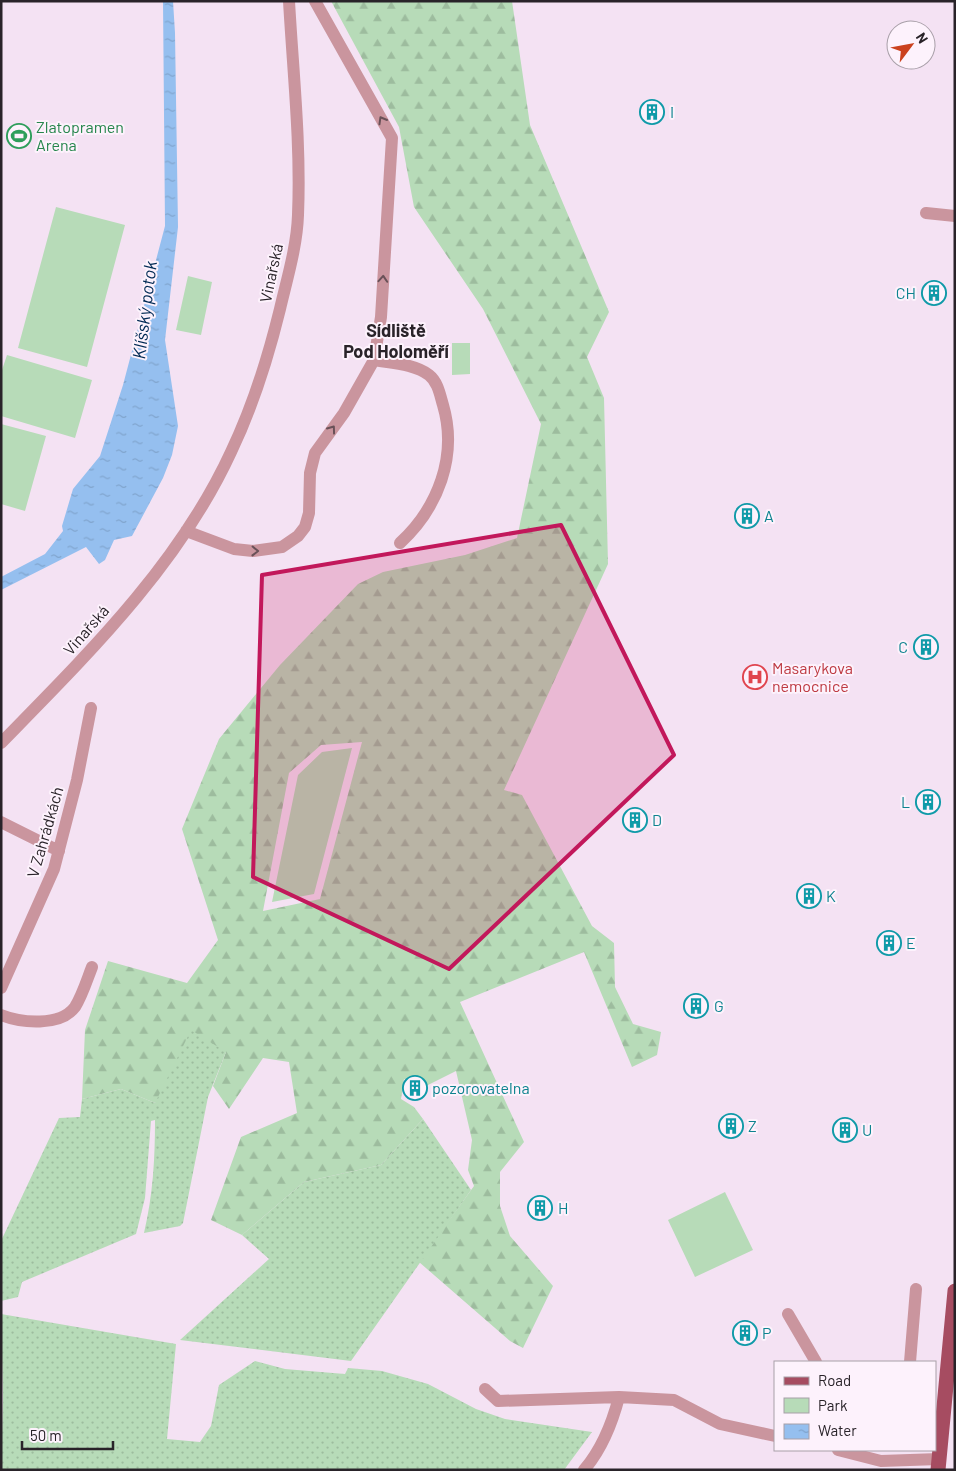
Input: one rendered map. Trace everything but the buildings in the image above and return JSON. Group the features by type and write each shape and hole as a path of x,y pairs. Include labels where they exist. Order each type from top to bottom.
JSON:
{"main road":[{"path":"939,1464 955,1291"}],"street":[{"name":"Vinařská","path":"1,743 97,642 149,581 186,531 232,452 264,370 290,265 298,215 297,137 290,1"},
{"path":"186,531 234,549 253,551 282,547 298,536 305,527 309,513 310,473 315,453 344,413 374,360 381,317 392,138 314,1"},
{"path":"926,213 955,216"},
{"path":"374,360 413,367 428,375 438,386 448,422 448,458 440,484 419,526 400,543"},
{"name":"V Zahrádkách","path":"1,988 54,869 77,780 91,708"},
{"path":"1,822 59,851"},
{"path":"1,1014 12,1019 54,1021 74,1008 92,967"},
{"path":"910,1361 916,1290"},
{"path":"788,1314 815,1361"},
{"path":"485,1390 498,1401 619,1397 674,1400 720,1424 774,1436"},
{"path":"584,1470 595,1457 612,1422 619,1397"},
{"path":"842,1451 881,1461 903,1455 939,1464"},
{"path":"874,1451 881,1461"}],"highlighted area":[{"path":"561,525 674,755 449,969 253,877 262,575"}],"green space":[{"path":"331,1 512,1 530,125 609,312 587,357 604,398 608,564 504,790 522,795 592,926 614,943 615,987 633,1024 661,1032 657,1055 632,1067 584,952 460,1002 524,1142 500,1172 500,1206 510,1236 553,1286 523,1348 510,1341 419,1262 474,1186 468,1170 472,1140 456,1071 422,1088 404,1079 401,1099 414,1107 423,1119 381,1165 304,1182 242,1235 211,1220 241,1137 297,1113 289,1062 263,1058 229,1109 213,1086 226,1052 155,1103 121,1089 82,1099 85,1030 108,961 187,983 218,940 182,829 219,739 280,665 358,584 383,572 465,555 517,538 541,424 483,309 414,207 399,127","holes":["362,742 320,899 263,911 289,773 321,745"]},
{"path":"56,207 125,225 87,367 18,348"},
{"path":"188,276 212,282 201,335 176,330"},
{"path":"452,343 470,343 470,374 452,375"},
{"path":"7,355 92,380 75,438 1,416 1,373"},
{"path":"1,424 46,436 25,511 1,504"},
{"path":"352,748 314,894 272,902 298,775 322,752"},
{"path":"191,1030 226,1052 208,1097 183,1223 180,1226 144,1233 150,1205 154,1163 155,1120 151,1121 145,1198 136,1234 22,1282 18,1297 1,1301 1,1241 59,1118 80,1117 82,1099 121,1089 155,1103"},
{"path":"423,1119 471,1190 351,1361 180,1340 269,1259 242,1235 304,1182 381,1165"},
{"path":"725,1192 753,1250 695,1277 668,1220"},
{"path":"1,1314 176,1344 167,1439 200,1442 211,1426 219,1385 255,1361 285,1369 345,1374 348,1368 382,1371 428,1384 476,1409 505,1419 592,1432 564,1470 1,1470 3,1398"}],"water":[{"name":"Klíšský potok","path":"163,1 173,1 175,33 178,227 165,340 178,426 172,455 163,478 132,536 114,540 105,560 99,564 86,547 1,590 1,577 45,554 63,531 62,526 73,489 100,456 123,385 165,226"}],"place":[{"name":"I","path":"652,112"},
{"name":"Zlatopramen Arena","path":"19,136"},
{"name":"CH","path":"934,293"},
{"name":"A","path":"747,516"},
{"name":"C","path":"926,647"},
{"name":"Masarykova nemocnice","path":"755,677"},
{"name":"L","path":"928,802"},
{"name":"D","path":"635,820"},
{"name":"K","path":"809,896"},
{"name":"E","path":"889,943"},
{"name":"G","path":"696,1006"},
{"name":"pozorovatelna","path":"415,1088"},
{"name":"Z","path":"731,1126"},
{"name":"U","path":"845,1130"},
{"name":"H","path":"540,1208"},
{"name":"P","path":"745,1333"}],"district":[{"name":"Sídliště Pod Holoměří","path":"396,341"}]}
